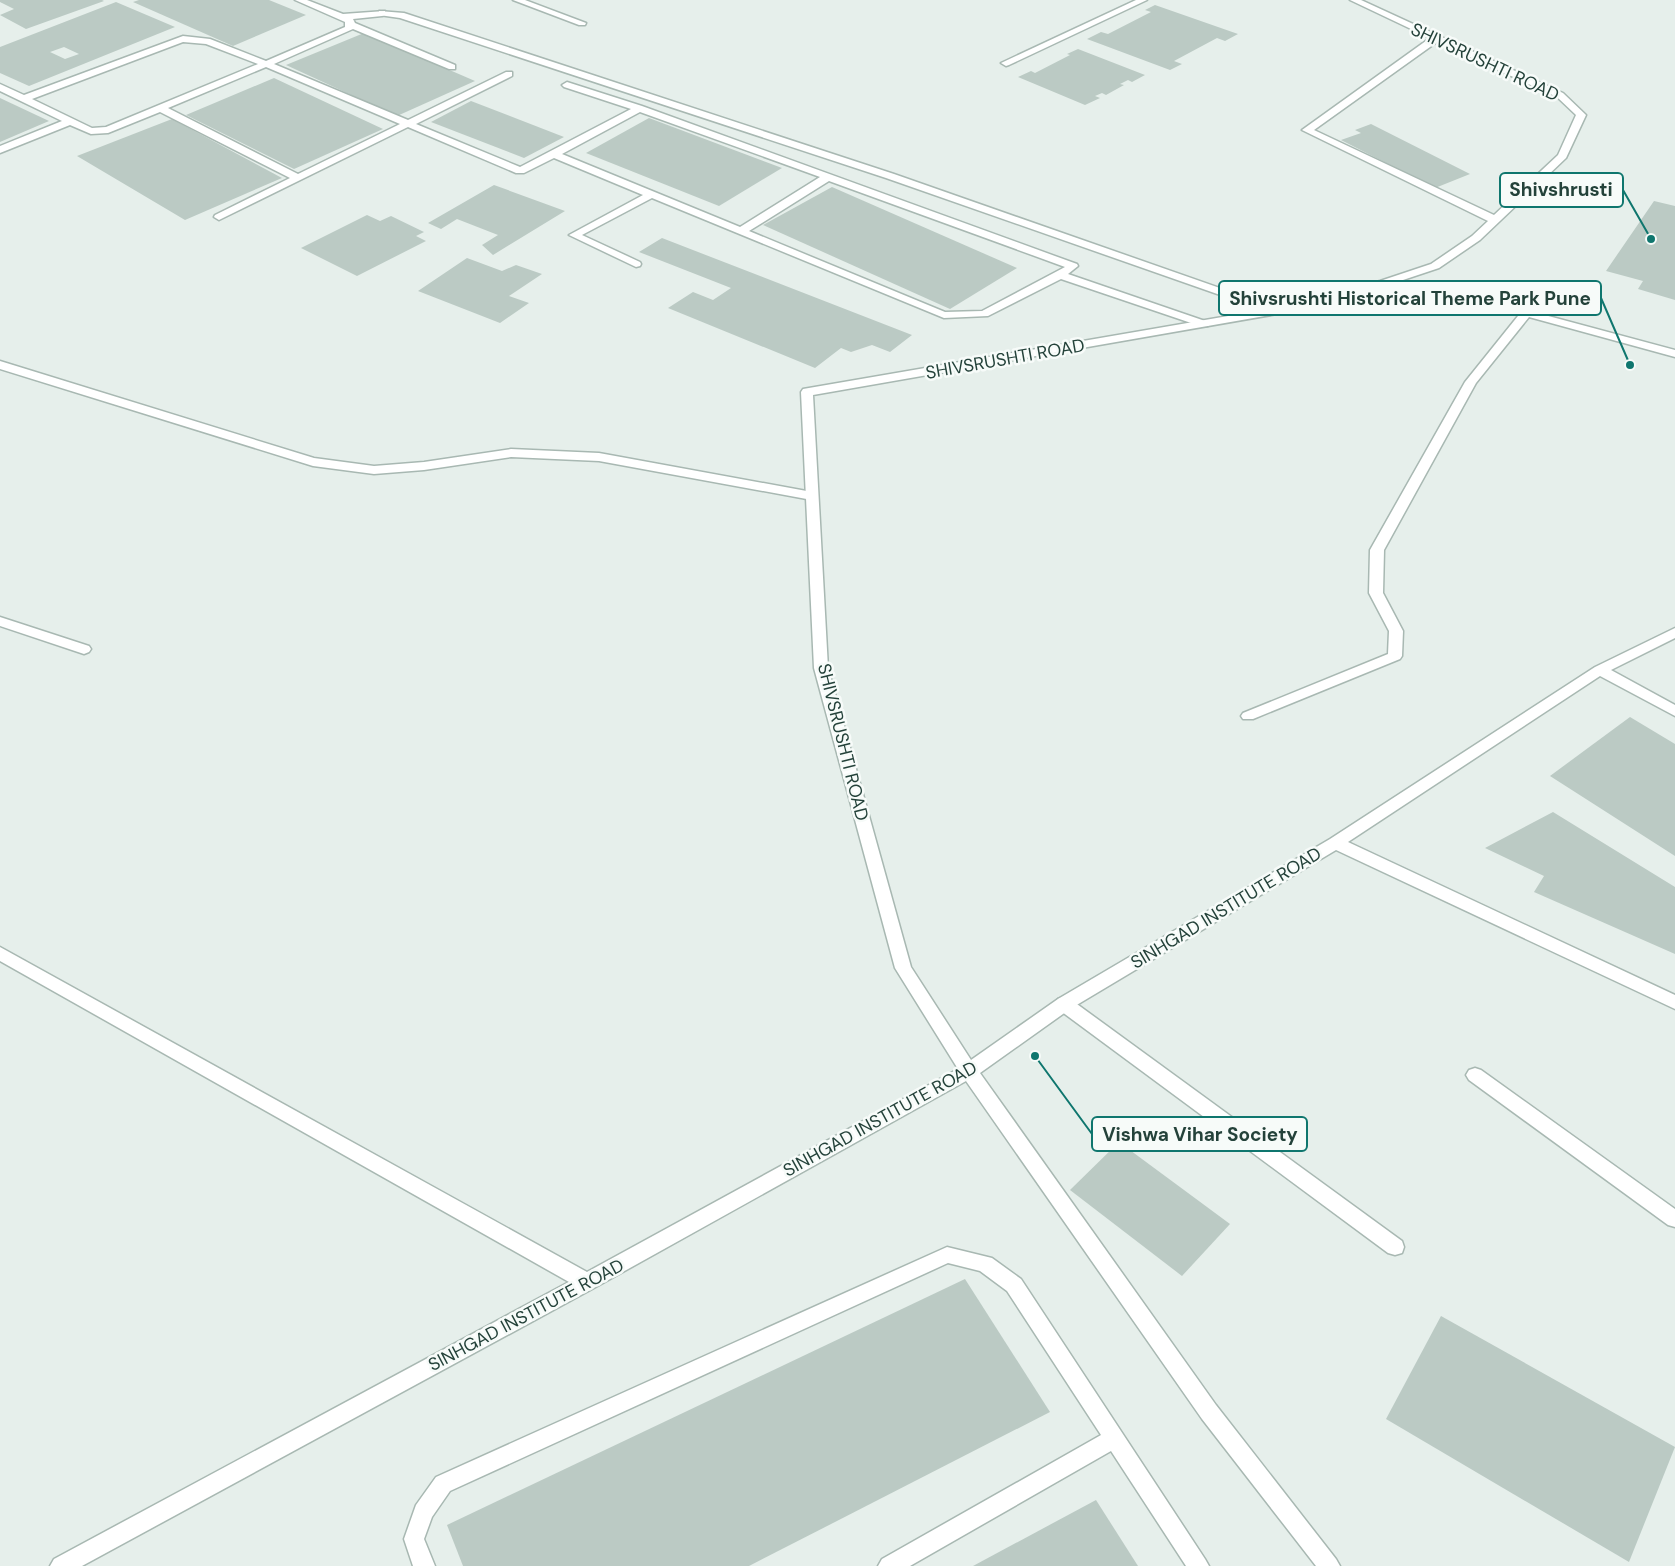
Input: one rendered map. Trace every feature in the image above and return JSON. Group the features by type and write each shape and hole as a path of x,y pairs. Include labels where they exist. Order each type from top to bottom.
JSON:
{"street":[{"path":"299,0 349,20 351,25 452,66"},
{"path":"517,0 582,23"},
{"path":"1006,63 1143,0"},
{"name":"SHIVSRUSHTI ROAD","path":"1329,1566 1209,1412 969,1071 904,968 822,668 807,392 1278,312 1384,283 1435,266 1476,238 1562,156 1581,115 1560,95 1354,0"},
{"path":"342,18 382,13 410,18 890,176 1278,312"},
{"path":"0,88 91,130 108,130 266,64 349,28 351,25"},
{"path":"1436,38 1307,130 1495,220"},
{"path":"24,99 172,42 183,39 207,41 520,171 639,108"},
{"path":"219,217 509,74"},
{"path":"554,154 944,315 984,314 1060,275 1073,266 639,108 567,85"},
{"path":"160,108 298,178"},
{"path":"0,150 70,121"},
{"path":"741,231 828,177"},
{"path":"636,264 574,235 652,194"},
{"path":"1060,275 1204,324"},
{"path":"1248,716 1395,656 1396,631 1376,593 1377,550 1471,382 1526,313 1675,354"},
{"path":"0,365 314,462 374,470 424,466 511,453 599,457 812,496"},
{"path":"0,621 84,649"},
{"name":"SINHGAD INSTITUTE ROAD","path":"61,1566 587,1282 969,1071 1064,1004 1335,843 1600,670 1675,632"},
{"path":"1600,670 1675,711"},
{"path":"1335,843 1675,1002"},
{"path":"0,953 587,1282"},
{"path":"1064,1004 1394,1247"},
{"path":"1475,1075 1675,1218"},
{"path":"424,1566 414,1539 422,1512 443,1484 947,1254 985,1264 1014,1285 1198,1566"},
{"path":"889,1566 1114,1438"}],"building":[{"path":"0,0 104,1 26,29 0,15 14,9 0,2"},
{"path":"139,0 269,0 306,15 233,46 133,2"},
{"path":"116,2 175,27 29,86 0,73 0,47","holes":["64,47 79,54 65,59 50,52"]},
{"path":"1155,5 1238,34 1225,41 1217,38 1174,61 1182,64 1170,70 1087,39 1101,32 1108,34 1151,12 1145,10"},
{"path":"364,33 475,81 397,116 286,65"},
{"path":"1078,49 1145,75 1132,82 1128,80 1120,84 1124,85 1106,95 1102,93 1095,96 1100,98 1085,105 1018,77 1031,71 1035,73"},
{"path":"274,78 383,129 294,169 186,115"},
{"path":"0,98 49,121 0,142"},
{"path":"471,101 564,137 524,158 431,122"},
{"path":"649,118 782,168 719,206 586,153"},
{"path":"172,119 282,178 185,220 77,156"},
{"path":"1371,124 1470,174 1435,188 1341,140 1361,133 1355,130"},
{"path":"494,185 565,211 493,255 482,245 498,235 457,219 441,229 428,223"},
{"path":"832,187 1017,268 950,309 763,225"},
{"path":"1654,201 1675,206 1675,300 1638,289 1643,281 1606,271"},
{"path":"367,215 380,221 391,216 424,232 416,236 426,241 357,276 301,248"},
{"path":"662,238 912,335 890,352 872,345 851,352 841,348 815,368 668,308 693,292 713,300 731,288 639,252"},
{"path":"467,258 502,271 516,265 542,274 509,296 529,303 500,323 418,291"},
{"path":"1630,717 1675,744 1675,856 1550,776"},
{"path":"1553,812 1675,887 1675,954 1534,892 1544,876 1485,848"},
{"path":"1119,1142 1230,1224 1182,1276 1070,1190"},
{"path":"965,1279 1050,1412 749,1566 463,1566 447,1525"},
{"path":"1441,1316 1675,1447 1629,1562 1386,1419"},
{"path":"1096,1500 1138,1566 973,1566"}],"place":[{"name":"Shivshrusti","path":"1651,239"},
{"name":"Shivsrushti Historical Theme Park Pune","path":"1630,365"},
{"name":"Vishwa Vihar Society","path":"1035,1056"}]}
